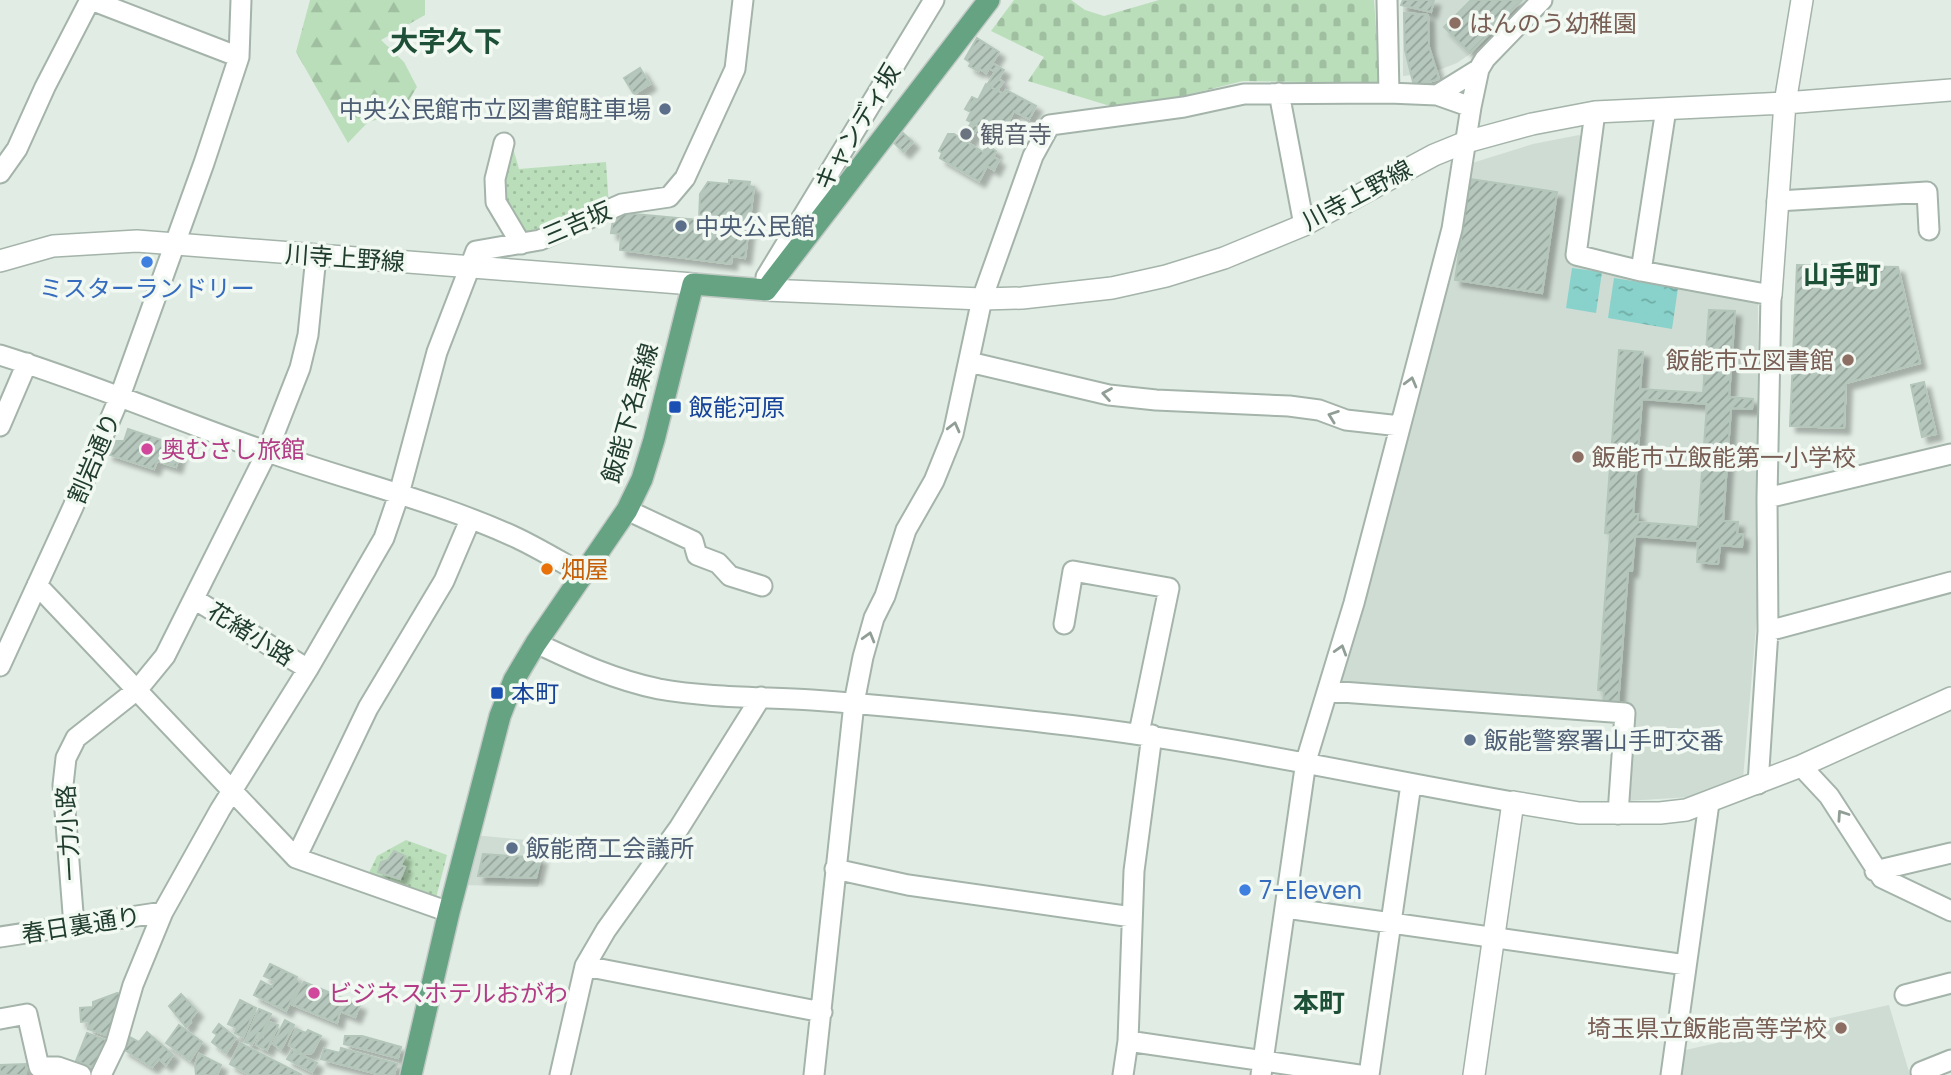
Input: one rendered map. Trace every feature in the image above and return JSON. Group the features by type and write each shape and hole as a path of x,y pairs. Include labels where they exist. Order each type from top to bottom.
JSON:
{"main road":[{"path":"693,284 762,290 989,0"},
{"name":"飯能下名栗線","path":"411,1075 449,912 500,716 514,680 536,643 627,510 642,479 693,284"}],"street":[{"path":"0,173 17,149 45,87 91,0 239,57"},
{"name":"割岩通り","path":"1,659 37,585 120,396 239,57 242,0"},
{"name":"三吉坂","path":"470,267 476,251 540,240 622,204 669,197 685,178 735,69 743,0"},
{"name":"キャンディ坂","path":"762,290 934,0"},
{"path":"1387,0 1389,93"},
{"path":"1262,1068 1306,761 1354,603 1452,229 1479,69 1485,58 1542,0"},
{"path":"1758,784 1768,631 1767,498 1771,295 1785,103 1802,0"},
{"path":"1437,95 1479,69"},
{"name":"川寺上野線","path":"762,290 982,299 1066,294 1157,278 1224,258 1304,225 1395,175 1466,142 1532,124 1595,112 1785,103 1951,90"},
{"path":"1279,93 1304,225"},
{"path":"814,1075 854,703 863,657 906,530 932,486 947,452 982,299 1033,156 1050,125 1184,107 1244,94 1437,95 1471,107"},
{"path":"1641,271 1666,109"},
{"path":"1595,112 1576,255 1641,271 1771,295"},
{"path":"504,143 495,179 496,202 521,244"},
{"path":"1777,201 1927,192 1929,230"},
{"name":"川寺上野線","path":"0,261 52,246 137,241 693,284"},
{"name":"一力小路","path":"74,926 63,785 66,758 76,738 138,689 165,656 194,599 267,452 300,368 308,335 316,256"},
{"path":"102,1075 116,1044 133,985 163,912 220,810 308,669 384,538 399,494 437,352 470,267"},
{"path":"0,355 120,396 267,452 399,494 470,520 517,538 583,575"},
{"path":"969,362 1109,394 1156,400 1289,406 1319,411 1346,420 1400,426"},
{"path":"0,426 27,363"},
{"path":"1767,498 1951,454"},
{"path":"627,510 693,541 697,555 718,563 730,576 762,586"},
{"path":"296,858 368,708 444,581 470,520"},
{"path":"1063,624 1073,571 1169,588 1146,734 1132,917 1128,1041 1123,1075"},
{"path":"1768,631 1951,582"},
{"path":"37,585 296,858 449,912"},
{"name":"花緒小路","path":"194,599 308,669"},
{"path":"536,643 598,672 658,688 693,693 854,703 1146,734 1306,761 1411,784 1579,813 1686,810 1709,803 1801,766 1951,698"},
{"path":"1328,691 1625,713 1618,814"},
{"path":"560,1075 585,967 606,930 679,828 761,697"},
{"path":"1801,766 1829,796 1882,878 1951,911"},
{"path":"1369,1075 1411,784"},
{"path":"1474,1075 1513,802"},
{"path":"1671,1075 1709,803"},
{"path":"1875,871 1951,853"},
{"path":"835,869 908,885 1132,917"},
{"path":"1286,908 1686,965"},
{"name":"春日裏通り","path":"0,937 163,912"},
{"path":"585,967 822,1012"},
{"path":"1905,995 1951,983"},
{"path":"0,1019 27,1014 39,1067 58,1067 81,1075"},
{"path":"1128,1041 1262,1068 1359,1075"},
{"path":"1921,1072 1951,1060"}],"shaded area":[{"name":"はんのう幼稚園","path":"1403,0 1528,0 1483,45 1457,63 1431,73 1403,76"},
{"name":"飯能市立飯能第一小学校","path":"1579,135 1585,140 1572,259 1758,299 1757,615 1743,779 1707,796 1626,801 1632,708 1340,684 1472,163 1533,144"},
{"name":"飯能商工会議所","path":"474,835 548,842 538,887 463,885"},
{"name":"埼玉県立飯能高等学校","path":"1889,1005 1910,1075 1678,1075 1681,1051"}],"green space":[{"path":"310,0 425,0 425,15 381,40 404,62 417,87 400,114 368,122 348,143 296,52"},
{"path":"1014,0 1071,0 1085,10 1104,16 1159,0 1374,0 1380,83 1243,81 1175,98 1110,106 1028,81 1044,57 991,31"},
{"path":"513,148 519,169 606,162 609,207 527,238 501,201 505,167"},
{"path":"406,840 447,855 436,898 367,877 377,856"}],"water":[{"path":"1572,268 1602,272 1596,313 1566,308"},
{"path":"1614,278 1678,288 1672,329 1608,318"}],"building":[{"path":"1403,0 1434,0 1431,12 1401,5"},
{"path":"1471,0 1522,0 1470,53 1444,27"},
{"path":"1404,13 1428,15 1429,47 1439,79 1414,86 1405,50"},
{"path":"977,38 999,52 986,73 969,66 971,63 965,59"},
{"path":"992,63 1004,70 998,79 1003,82 997,91 987,85 995,72 989,68"},
{"path":"640,68 650,84 634,94 624,78"},
{"path":"986,84 1003,94 1006,90 1036,106 1029,119 1014,111 1001,136 967,120 971,112 965,109 972,97 978,100"},
{"path":"971,123 978,127 968,143 961,139"},
{"path":"903,133 913,142 904,152 894,143"},
{"path":"948,134 954,134 983,152 987,145 996,151 993,157 999,160 994,170 987,166 979,181 940,158 942,153 939,151"},
{"path":"1470,179 1557,192 1542,293 1455,280"},
{"name":"中央公民館","path":"729,180 750,182 749,186 754,187 745,258 732,256 731,264 620,250 621,234 611,233 614,212 699,220 700,194 708,182 729,184"},
{"path":"1797,265 1898,267 1920,363 1846,383 1844,428 1790,426"},
{"path":"1709,310 1735,311 1729,397 1753,399 1752,409 1731,408 1723,521 1738,522 1737,534 1743,534 1742,547 1720,545 1718,564 1697,562 1698,541 1635,536 1632,571 1628,571 1618,705 1603,704 1604,691 1598,690 1610,534 1605,533 1619,350 1643,352 1640,389 1703,393","holes":["1642,399 1707,404 1698,527 1637,522 1638,514 1633,514"]},
{"path":"1924,382 1936,434 1922,437 1911,385"},
{"path":"128,429 182,447 176,467 157,461 154,469 107,454 114,441 124,441"},
{"path":"394,851 405,856 401,865 405,867 400,879 378,872 381,862 388,860"},
{"path":"483,854 541,858 536,878 478,876"},
{"path":"270,964 297,977 296,980 300,983 286,1011 254,995 261,981 272,987 275,981 264,976"},
{"name":"ビジネスホテルおがわ","path":"304,982 360,1005 355,1017 340,1011 337,1023 291,1004"},
{"path":"117,993 123,995 109,1036 88,1029 89,1021 81,1022 80,1008 93,1007 93,1002"},
{"path":"181,994 197,1011 186,1027 169,1006"},
{"path":"240,1000 256,1008 243,1037 235,1033 237,1028 228,1024"},
{"path":"259,1009 271,1014 262,1033 258,1033 252,1044 245,1042"},
{"path":"285,1020 294,1025 281,1049 273,1044"},
{"path":"269,1022 278,1025 267,1050 256,1045 260,1035 263,1037"},
{"path":"219,1024 236,1038 226,1053 212,1042 217,1035 213,1032"},
{"path":"179,1025 202,1042 190,1060 166,1043"},
{"path":"296,1029 306,1033 308,1030 321,1036 312,1053 303,1054 289,1045"},
{"path":"147,1032 173,1055 166,1065 159,1059 152,1067 123,1049 130,1037 139,1042"},
{"path":"87,1033 106,1040 95,1068 76,1061"},
{"path":"345,1036 362,1036 401,1047 398,1058 344,1044"},
{"path":"240,1043 302,1075 250,1075 230,1064"},
{"path":"341,1048 397,1064 394,1075 381,1075 321,1059 324,1049 340,1053"},
{"path":"292,1050 317,1063 312,1072 287,1059"},
{"path":"199,1054 221,1065 217,1075 196,1075 195,1065"},
{"path":"26,1064 26,1075 0,1075 0,1065"}],"place":[{"name":"はんのう幼稚園","path":"1455,23"},
{"name":"中央公民館市立図書館駐車場","path":"665,109"},
{"name":"観音寺","path":"966,134"},
{"name":"中央公民館","path":"681,226"},
{"name":"ミスターランドリー","path":"147,262"},
{"name":"飯能市立図書館","path":"1848,360"},
{"name":"飯能河原","path":"675,407"},
{"name":"奥むさし旅館","path":"147,449"},
{"name":"飯能市立飯能第一小学校","path":"1578,457"},
{"name":"畑屋","path":"547,569"},
{"name":"本町","path":"497,693"},
{"name":"飯能警察署山手町交番","path":"1470,740"},
{"name":"飯能商工会議所","path":"512,848"},
{"name":"7-Eleven","path":"1245,890"},
{"name":"ビジネスホテルおがわ","path":"314,993"},
{"name":"埼玉県立飯能高等学校","path":"1841,1028"}],"district":[{"name":"大字久下","path":"446,41"},
{"name":"山手町","path":"1842,275"},
{"name":"本町","path":"1319,1003"}]}
